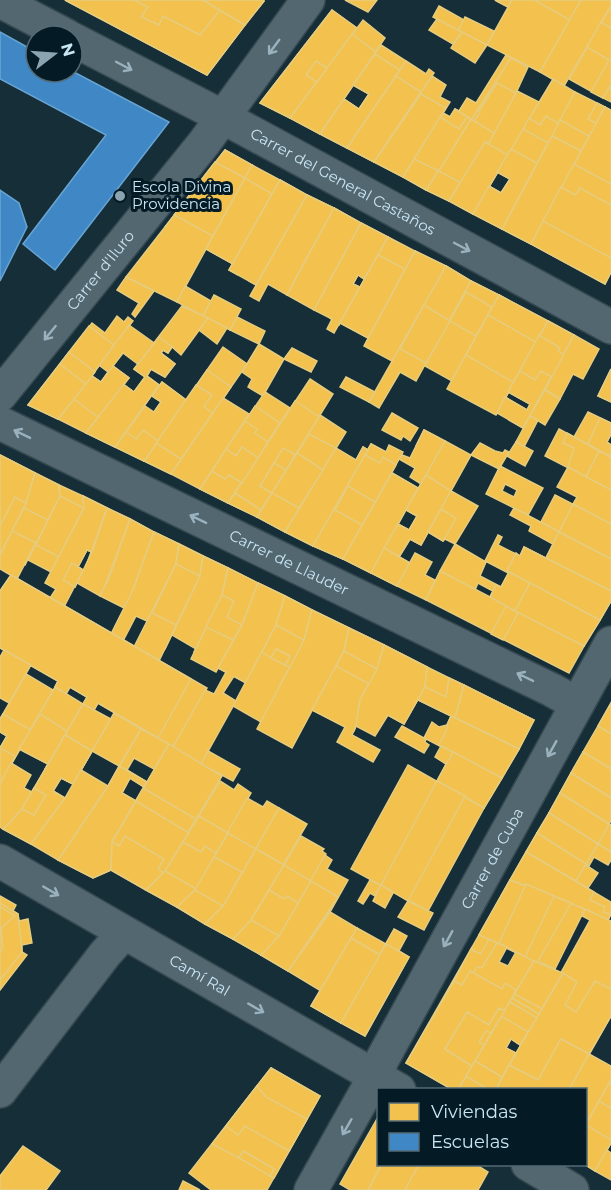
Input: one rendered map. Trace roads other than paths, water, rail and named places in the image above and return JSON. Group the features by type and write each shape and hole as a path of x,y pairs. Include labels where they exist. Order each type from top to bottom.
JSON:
{"street":[{"name":"Carrer d'Iluro","path":"0,395 204,143 221,116 308,0"},
{"path":"0,1 43,24"},
{"name":"Carrer del General Castaños","path":"84,45 221,116 611,327"},
{"name":"Carrer de Llauder","path":"0,423 577,704"},
{"name":"Carrer de Cuba","path":"387,1083 383,1058 611,643"},
{"name":"Camí Ral","path":"0,861 387,1083"},
{"path":"0,1092 105,954 124,933"},
{"name":"Carrer de Cuba","path":"311,1190 377,1097"},
{"path":"531,1166 572,1190"}],"place":[{"name":"Escola Divina Providencia","path":"120,196"}]}
